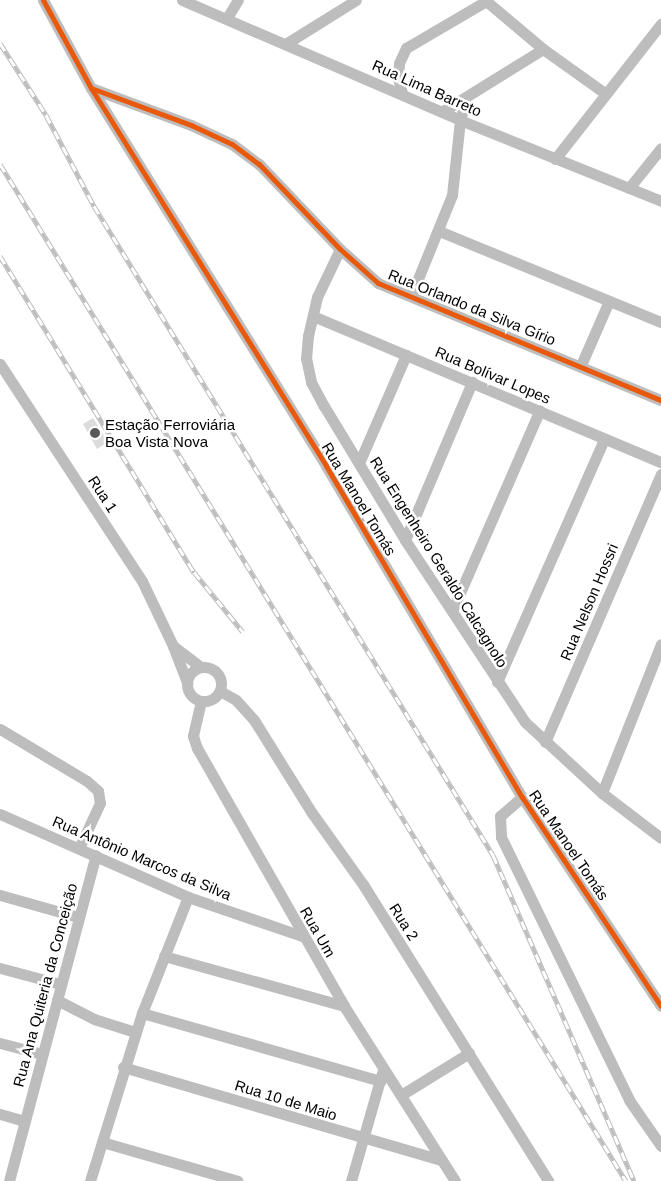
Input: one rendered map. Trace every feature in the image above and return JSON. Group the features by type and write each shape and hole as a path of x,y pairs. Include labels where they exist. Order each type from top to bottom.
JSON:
{"street":[{"name":"Rua Manoel Tomás","path":"43,0 91,88 326,466 522,797 661,1006"},
{"name":"Rua Lima Barreto","path":"182,0 287,43 460,120 661,201"},
{"path":"227,18 238,0"},
{"path":"287,43 356,0"},
{"path":"402,93 398,78 400,59 406,48 486,1 543,49 606,94"},
{"path":"555,159 661,24"},
{"path":"443,111 466,100 543,49"},
{"path":"390,88 398,78"},
{"name":"Rua Orlando da Silva Gírio","path":"91,88 191,125 232,144 259,164 340,249 378,283 661,400"},
{"path":"412,296 452,195 460,120 466,100"},
{"path":"629,188 661,148"},
{"path":"439,231 661,322"},
{"name":"Rua Engenheiro Geraldo Calcagnolo","path":"340,249 325,276 313,316 306,358 311,382 405,540 525,722 544,742 602,793 660,836"},
{"path":"581,366 609,301"},
{"name":"Rua Bolívar Lopes","path":"313,316 661,462"},
{"path":"359,462 406,355"},
{"name":"Rua 1","path":"0,364 142,581 174,646 180,673 187,683"},
{"path":"405,540 472,382"},
{"path":"452,611 540,410"},
{"path":"497,682 604,439"},
{"name":"Rua Nelson Hossri","path":"544,742 661,474"},
{"path":"602,793 661,644"},
{"name":"Rua 1","path":"174,646 201,667"},
{"path":"201,667 218,674 220,691 212,699 201,701 188,691 187,683 189,676 201,667"},
{"name":"Rua 2","path":"220,691 236,700 254,720 312,814 364,886 548,1181"},
{"name":"Rua Um","path":"201,701 193,736 195,744 382,1075 401,1095 444,1164"},
{"path":"0,729 87,781 98,791 100,803 79,848"},
{"path":"522,797 500,816 501,837 629,1100 661,1146"},
{"name":"Rua Antônio Marcos da Silva","path":"0,814 188,897 302,936"},
{"name":"Rua Ana Quiteria da Conceição","path":"9,1181 60,984 96,855"},
{"path":"0,894 78,917"},
{"path":"90,1181 135,1032 188,897"},
{"path":"164,956 344,1006"},
{"path":"0,968 60,984"},
{"path":"57,1000 94,1019 135,1032"},
{"path":"142,1013 382,1075 351,1181"},
{"path":"0,1043 42,1054"},
{"path":"401,1095 469,1053"},
{"name":"Rua 10 de Maio","path":"123,1067 444,1164"},
{"path":"0,1114 24,1121"},
{"path":"102,1142 238,1181"},
{"path":"444,1164 450,1181"},
{"path":"444,1164 455,1181"}],"building":[{"name":"Estação Ferroviária Boa Vista Nova","path":"93,418 108,442 97,449 83,424"}],"railway":[{"path":"0,43 46,115 94,206 493,855 634,1181"},
{"path":"0,164 626,1181"},
{"path":"0,256 194,572 243,632"}],"cycle path":[{"path":"43,0 91,88 326,466 522,797 661,1006"},
{"path":"91,88 191,125 232,144 259,164 340,249 378,283 661,400"}],"place":[{"name":"Estação Ferroviária Boa Vista Nova","path":"95,433"}]}
